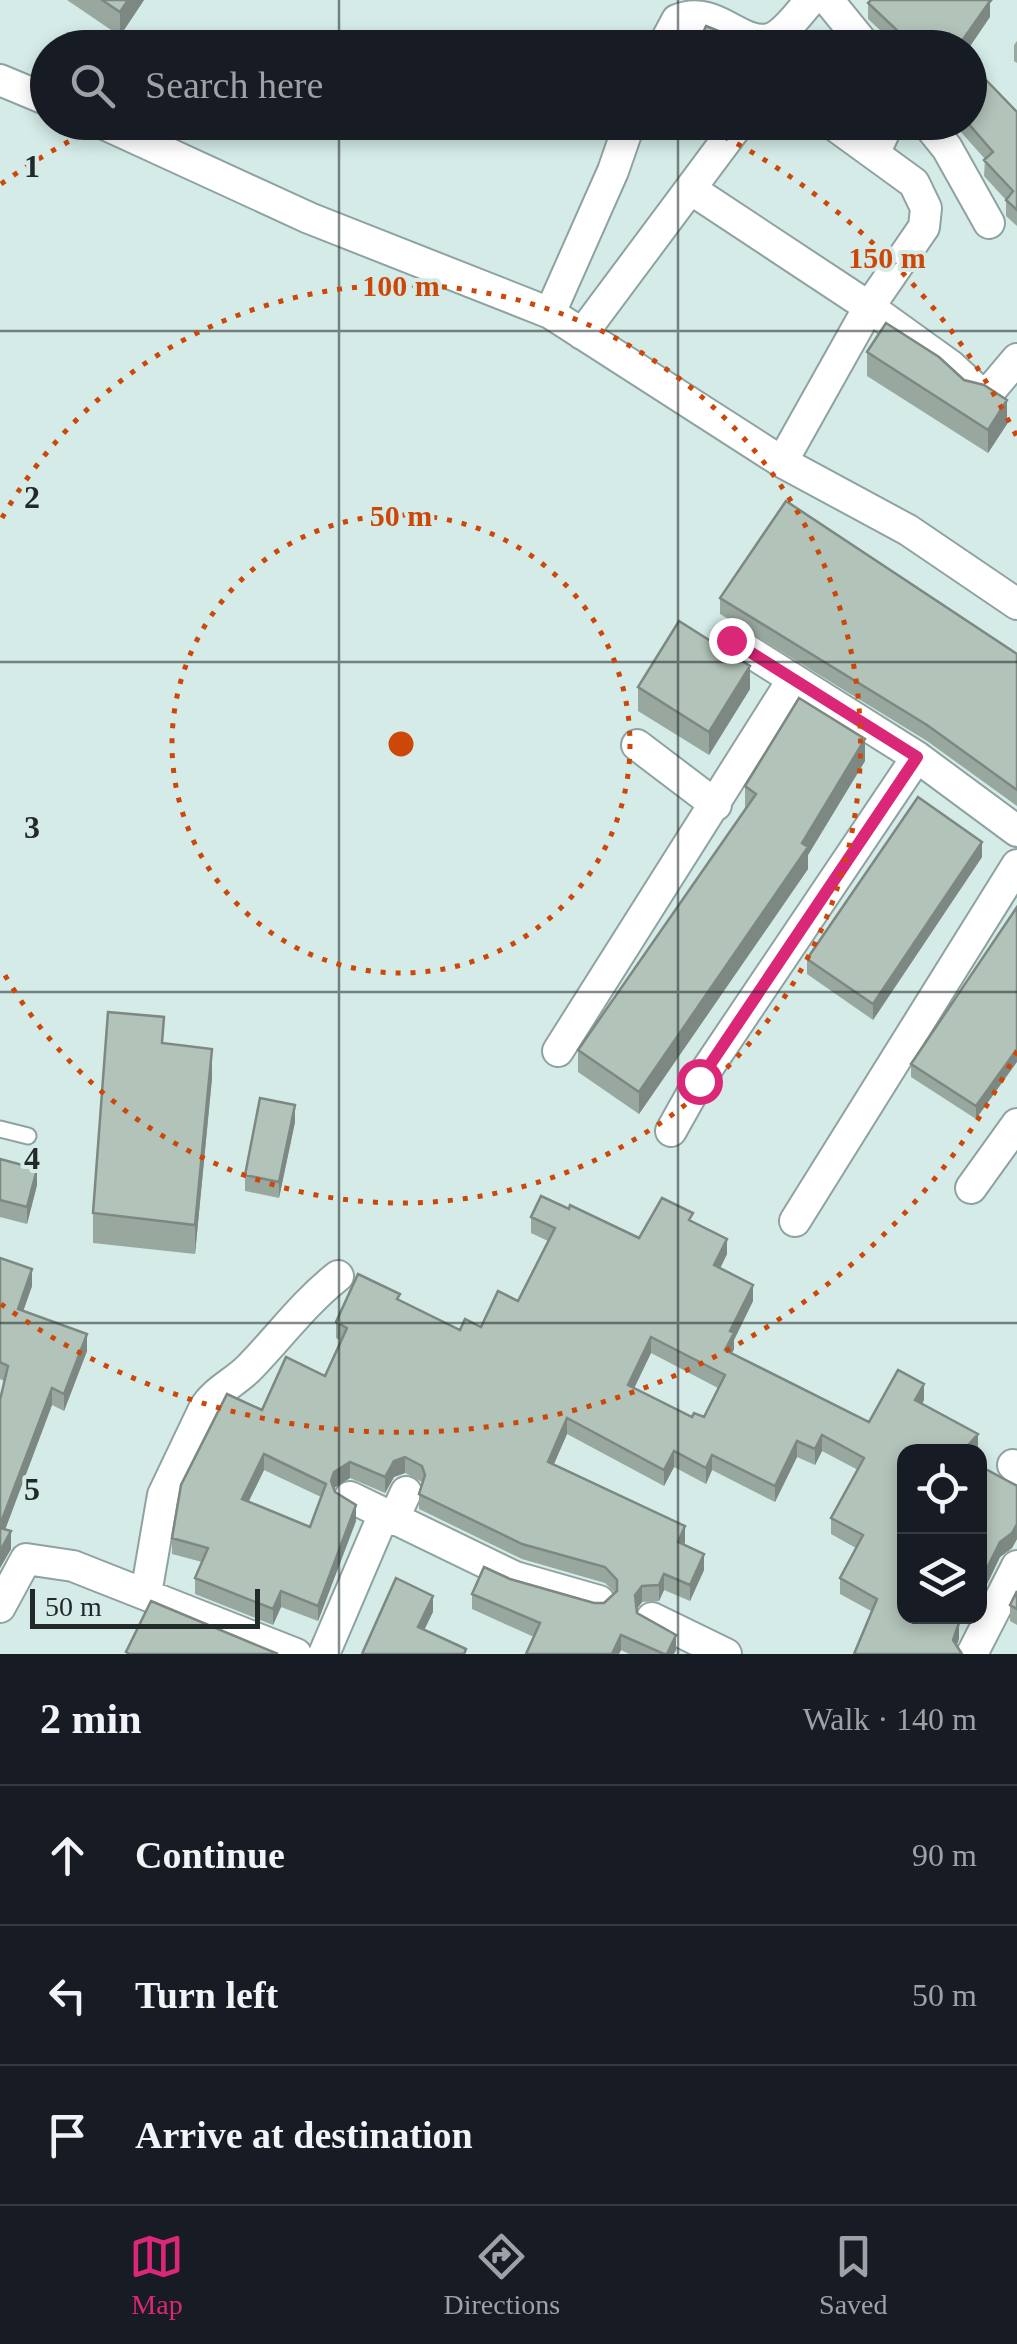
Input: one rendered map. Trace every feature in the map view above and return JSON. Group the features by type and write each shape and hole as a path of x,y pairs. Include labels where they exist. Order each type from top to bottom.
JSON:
{"street":[{"path":"783,30 811,0"},
{"path":"828,0 852,30"},
{"path":"671,30 676,20 699,14 736,30"},
{"path":"0,80 30,92"},
{"path":"139,140 308,218 550,312 782,462 908,530 1017,604"},
{"path":"550,312 624,140"},
{"path":"582,334 727,140"},
{"path":"782,462 869,307 924,227 926,208 914,183 855,140"},
{"path":"874,154 881,140"},
{"path":"941,140 989,223"},
{"path":"692,190 869,307 951,366 976,389 990,391 1017,360"},
{"path":"731,640 917,757 1017,831"},
{"path":"558,1050 793,679"},
{"path":"637,745 716,805"},
{"path":"671,1132 694,1090 917,757"},
{"path":"795,1220 1017,865"},
{"path":"971,1188 1017,1124"},
{"path":"146,1594 163,1495 208,1401 248,1370 309,1299 338,1276"},
{"path":"324,1654 388,1518 406,1492"},
{"path":"350,1497 515,1576 600,1601"},
{"path":"0,1607 26,1559 74,1566 296,1654"},
{"path":"972,1654 1017,1566"},
{"path":"652,1618 710,1651"}],"lane":[{"path":"0,1128 28,1136"}],"building":[{"path":"102,0 128,0 120,12"},
{"path":"990,1 970,30 897,30 868,3"},
{"path":"987,81 1017,112 1017,210 1006,200 1013,191 984,160 993,152 983,140 987,140"},
{"path":"886,323 939,357 964,380 984,385 1007,400 988,430 867,352"},
{"path":"786,501 1017,654 1017,790 927,725 720,598"},
{"path":"679,621 750,666 709,732 638,687"},
{"path":"799,698 865,739 802,843 808,847 639,1092 578,1050 756,794 745,786"},
{"path":"918,797 982,842 873,1004 807,959"},
{"path":"1017,907 1017,1049 976,1106 911,1064"},
{"path":"108,1012 164,1017 162,1043 212,1049 195,1225 93,1213"},
{"path":"260,1098 295,1105 279,1182 245,1175"},
{"path":"0,1159 37,1169 27,1207 0,1200"},
{"path":"541,1196 569,1209 570,1205 639,1238 662,1198 693,1213 689,1220 727,1239 714,1265 753,1285 725,1350 869,1422 898,1370 924,1384 915,1400 978,1434 969,1444 897,1444 897,1624 959,1624 953,1640 962,1654 854,1654 877,1599 840,1578 863,1535 831,1518 864,1458 822,1435 815,1449 797,1441 775,1486 712,1455 706,1468 674,1451 664,1470 567,1418 548,1462 685,1526 678,1542 704,1554 690,1585 664,1574 659,1585 642,1586 635,1595 637,1613 676,1635 667,1654 621,1635 612,1654 526,1654 540,1623 472,1594 484,1567 510,1579 594,1603 604,1603 617,1591 617,1580 605,1567 522,1544 419,1494 425,1475 422,1466 405,1457 394,1461 385,1477 350,1462 334,1472 331,1481 335,1492 356,1505 318,1606 281,1591 273,1609 195,1578 208,1548 172,1538 181,1485 227,1394 262,1410 286,1357 325,1376 347,1328 336,1322 358,1274 400,1294 397,1299 460,1330 465,1319 481,1327 498,1291 518,1301 555,1228 531,1217","holes":["651,1337 725,1375 704,1417 694,1413 692,1417 628,1385","264,1454 326,1484 310,1527 242,1499"]},
{"path":"0,1258 32,1269 18,1309 87,1334 64,1394 52,1388 0,1525 0,1400 8,1366 0,1362"},
{"path":"987,1470 1017,1486 1017,1524 1000,1542 987,1568"},
{"path":"0,1528 11,1531 0,1551"},
{"path":"396,1578 433,1596 418,1627 466,1649 464,1654 362,1654"},
{"path":"1017,1591 1017,1609 1010,1605"},
{"path":"151,1601 278,1654 130,1654 126,1652"}],"route":[{"path":"699,1081 917,757 731,640"}]}
